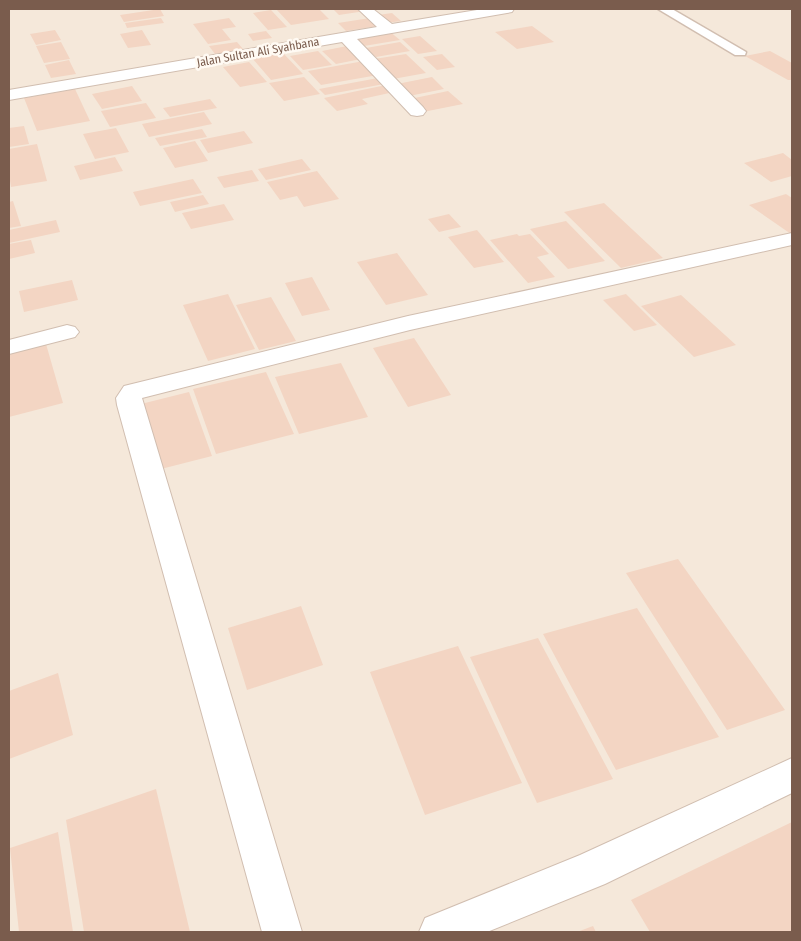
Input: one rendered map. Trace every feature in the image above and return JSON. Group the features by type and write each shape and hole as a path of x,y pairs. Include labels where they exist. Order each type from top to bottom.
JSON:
{"street":[{"path":"365,9 388,29"},
{"name":"Jalan Sultan Ali Syahbana","path":"9,95 507,9"},
{"path":"345,36 417,111"},
{"path":"282,932 130,404 129,398 133,392 408,324 792,239"},
{"path":"9,347 67,332"},
{"path":"439,932 591,870 792,775"}],"lane":[{"path":"664,9 740,52"}],"shaded area":[{"path":"9,9 792,9 792,932 9,932"}],"building":[{"path":"160,9 164,16 124,22 120,15"},
{"path":"276,9 319,9 329,19 291,25"},
{"path":"333,9 363,9 365,11 339,15"},
{"path":"271,10 287,27 268,30 253,13"},
{"path":"392,13 401,21 386,23 378,15"},
{"path":"161,18 164,23 127,28 125,23"},
{"path":"229,18 236,27 222,29 231,40 208,44 193,24"},
{"path":"370,18 378,26 346,31 338,23"},
{"path":"532,26 554,42 517,49 495,32"},
{"path":"55,30 61,40 36,45 30,34"},
{"path":"142,30 151,45 128,48 120,34"},
{"path":"266,31 272,38 253,41 248,34"},
{"path":"389,31 400,40 364,46 354,37"},
{"path":"420,36 437,51 418,54 402,39"},
{"path":"61,42 70,59 44,63 36,46"},
{"path":"237,42 243,49 215,54 209,46"},
{"path":"400,42 410,51 376,57 366,48"},
{"path":"347,46 361,59 336,64 322,51"},
{"path":"318,51 332,65 303,70 290,56"},
{"path":"770,51 792,63 792,80 788,80 745,56"},
{"path":"283,53 303,74 271,80 252,58"},
{"path":"406,54 426,73 393,79 374,59"},
{"path":"442,54 455,67 437,70 423,57"},
{"path":"69,60 76,74 51,78 45,65"},
{"path":"364,61 378,75 321,85 308,71"},
{"path":"249,62 267,82 240,87 223,67"},
{"path":"304,77 320,94 284,101 269,83"},
{"path":"432,77 444,89 409,96 397,84"},
{"path":"378,78 384,84 325,95 319,89"},
{"path":"386,85 394,92 362,99 368,104 337,111 324,98"},
{"path":"132,86 142,101 102,109 92,94"},
{"path":"75,89 90,121 37,131 24,98"},
{"path":"448,91 463,104 423,112 410,99"},
{"path":"210,99 217,108 170,117 163,108"},
{"path":"146,103 156,118 110,127 101,111"},
{"path":"204,112 212,124 149,137 142,124"},
{"path":"24,126 29,144 9,147 9,128"},
{"path":"116,128 129,152 95,159 83,134"},
{"path":"202,129 207,137 160,146 155,138"},
{"path":"244,131 253,143 208,153 200,140"},
{"path":"195,141 208,161 175,168 163,148"},
{"path":"37,144 47,181 11,187 9,149"},
{"path":"783,153 792,160 792,176 771,182 744,163"},
{"path":"115,157 123,171 80,180 74,166"},
{"path":"302,159 311,170 266,180 258,169"},
{"path":"252,170 259,181 224,188 217,177"},
{"path":"317,171 339,199 304,207 297,196 280,200 267,182"},
{"path":"193,179 202,193 140,206 133,192"},
{"path":"786,194 792,198 791,234 749,205"},
{"path":"203,195 209,204 175,212 170,202"},
{"path":"13,201 21,226 9,228 9,202"},
{"path":"604,203 663,258 621,268 564,212"},
{"path":"224,204 234,220 191,229 182,213"},
{"path":"449,214 461,227 439,232 428,219"},
{"path":"56,220 60,232 9,243 9,230"},
{"path":"566,221 605,261 568,269 530,229"},
{"path":"477,230 504,262 474,268 448,237"},
{"path":"517,234 519,236 530,234 549,254 537,257 555,277 528,283 490,240"},
{"path":"31,240 35,253 9,259 9,244"},
{"path":"397,253 428,295 386,305 357,262"},
{"path":"312,277 330,310 302,316 285,283"},
{"path":"72,280 78,300 24,312 19,291"},
{"path":"228,294 255,349 208,361 183,305"},
{"path":"626,294 657,325 634,331 603,300"},
{"path":"681,295 736,345 694,357 641,306"},
{"path":"271,297 296,341 259,350 236,305"},
{"path":"414,338 451,395 408,407 373,348"},
{"path":"46,344 63,403 9,417 9,353"},
{"path":"341,363 368,417 299,434 275,377"},
{"path":"266,372 294,434 216,454 193,389"},
{"path":"189,392 212,456 161,469 141,404"},
{"path":"678,559 785,710 727,730 626,573"},
{"path":"301,606 323,665 247,690 228,628"},
{"path":"637,608 719,737 616,770 543,634"},
{"path":"538,638 613,779 537,803 470,657"},
{"path":"458,646 522,783 425,815 370,672"},
{"path":"58,673 73,735 9,759 9,691"},
{"path":"156,789 190,932 84,932 66,820"},
{"path":"792,822 792,932 650,932 631,900"},
{"path":"58,832 73,932 19,932 10,848"},
{"path":"593,926 596,932 577,932"}]}
